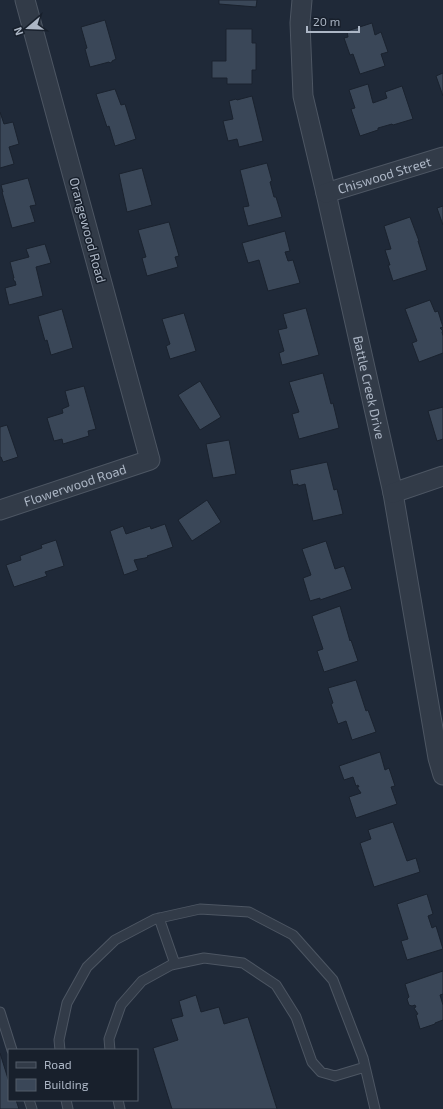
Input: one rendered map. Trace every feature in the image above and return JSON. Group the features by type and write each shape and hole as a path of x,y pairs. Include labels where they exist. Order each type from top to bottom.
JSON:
{"street":[{"name":"Orangewood Road","path":"26,0 150,460"},
{"name":"Battle Creek Drive","path":"302,0 300,22 303,96 393,492 441,764"},
{"name":"Chiswood Street","path":"326,193 443,157"},
{"name":"Flowerwood Road","path":"0,510 150,460"},
{"path":"393,492 443,476"}],"lane":[{"path":"60,1049 59,1040 67,1003 87,967 115,940 159,918 200,909 249,912 293,935 333,980 363,1058 374,1109"},
{"path":"159,918 175,964"},
{"path":"110,1049 109,1039 121,1005 142,981 171,965 204,958 243,963 276,984 296,1017 312,1062 322,1072 335,1076 365,1067"},
{"path":"0,1012 12,1049"}],"building":[{"path":"219,0 257,0 256,7 219,4"},
{"path":"105,20 116,59 110,63 90,67 85,49 87,48 81,27"},
{"path":"372,23 375,35 381,32 388,52 381,54 385,66 360,74 353,54 350,55 344,38 348,37 347,31"},
{"path":"226,29 252,29 252,43 256,43 256,70 252,70 252,84 227,84 227,78 212,78 212,61 226,61"},
{"path":"443,73 443,96 436,76"},
{"path":"368,84 373,103 387,98 385,92 402,86 413,119 378,128 378,130 360,136 351,109 355,108 349,90"},
{"path":"115,89 121,105 125,104 136,139 115,146 109,126 107,127 96,94"},
{"path":"252,96 263,141 239,147 237,139 228,141 223,121 233,119 229,101"},
{"path":"0,112 4,124 13,122 19,144 9,147 14,164 0,168"},
{"path":"267,163 272,181 270,182 274,197 276,197 282,217 248,226 243,207 249,206 240,170"},
{"path":"142,168 152,205 127,212 119,174"},
{"path":"28,178 36,205 30,206 35,222 12,228 1,185"},
{"path":"443,206 443,225 437,208"},
{"path":"410,217 419,241 427,270 393,281 385,250 391,249 384,226"},
{"path":"169,222 179,256 175,257 178,267 147,276 142,258 146,257 138,230"},
{"path":"285,231 290,251 285,252 288,261 293,260 300,283 268,291 259,260 248,263 242,243"},
{"path":"45,244 51,263 36,267 43,296 9,305 5,288 16,285 10,262 29,257 26,249"},
{"path":"430,300 435,312 438,311 443,327 440,328 443,331 443,353 419,362 412,343 417,341 405,309"},
{"path":"306,308 319,355 282,365 279,353 284,351 278,330 287,328 283,314"},
{"path":"62,309 73,348 51,355 47,340 45,341 38,316"},
{"path":"184,313 196,351 170,359 166,346 170,344 162,319"},
{"path":"323,373 331,404 333,403 339,428 299,439 292,414 299,412 289,382"},
{"path":"200,381 221,417 200,430 178,395"},
{"path":"84,386 96,429 88,431 89,436 63,444 62,439 54,441 47,418 63,413 62,409 69,406 65,391"},
{"path":"443,407 443,439 437,441 428,411"},
{"path":"7,425 18,457 3,462 0,457 0,427"},
{"path":"229,440 236,474 213,478 206,444"},
{"path":"327,462 334,490 337,489 343,514 313,521 305,484 298,486 298,484 293,485 290,470"},
{"path":"207,500 221,522 192,541 178,520"},
{"path":"165,524 173,547 145,558 134,560 138,570 124,575 110,531 123,526 126,534 150,526 151,529"},
{"path":"56,540 64,566 45,572 47,576 14,587 6,565 21,560 20,556 42,548 41,545"},
{"path":"326,541 335,569 344,566 352,589 320,600 320,598 310,601 303,578 311,575 302,549"},
{"path":"340,606 350,641 351,640 358,661 324,672 317,651 323,649 312,616"},
{"path":"356,680 366,711 368,710 376,732 352,740 346,721 338,724 331,704 333,703 328,688"},
{"path":"380,752 385,770 389,768 395,786 391,787 397,804 356,818 349,797 361,793 357,787 359,787 358,785 356,786 353,777 344,780 339,766"},
{"path":"393,822 407,861 416,858 420,872 374,887 360,843 371,839 368,830"},
{"path":"427,894 433,914 428,916 432,928 436,926 443,949 407,960 401,941 408,939 397,904"},
{"path":"443,971 443,994 440,995 443,1005 443,1020 420,1029 416,1015 418,1014 414,1008 416,1007 415,1005 409,1005 407,999 409,997 405,984"},
{"path":"196,995 201,1012 219,1007 224,1024 248,1017 277,1109 172,1109 153,1048 178,1040 171,1019 183,1016 179,1001"},
{"path":"0,1053 8,1079 8,1101 16,1101 19,1109 0,1109"}]}
